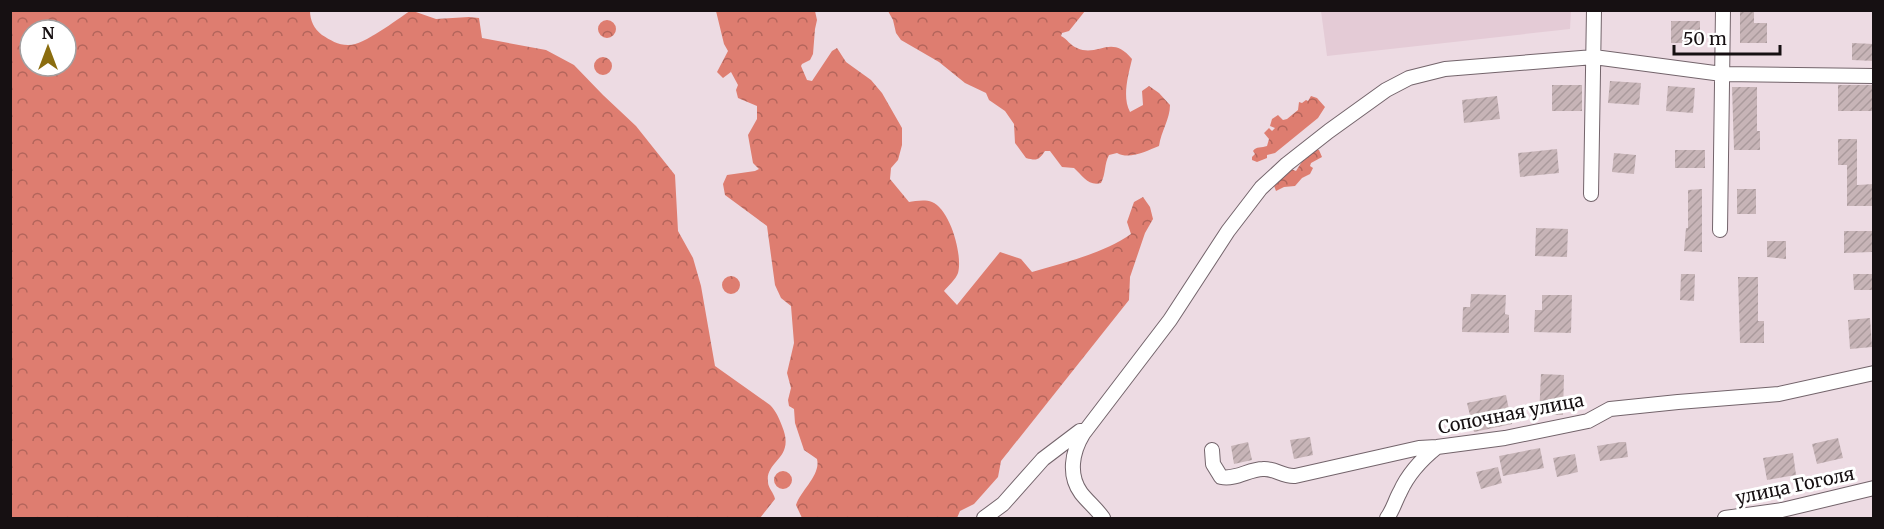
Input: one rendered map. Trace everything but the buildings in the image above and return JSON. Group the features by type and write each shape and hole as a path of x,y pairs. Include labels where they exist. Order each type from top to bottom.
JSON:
{"street":[{"path":"1591,194 1594,10"},
{"path":"1720,230 1723,10"},
{"path":"1103,519 1078,488 1074,478 1073,468 1077,444 1170,320 1217,247 1254,196 1287,164 1353,113 1397,83 1429,72 1594,57 1722,74 1874,76"},
{"name":"Сопочная улица","path":"1212,450 1214,467 1220,476 1226,478 1264,469 1286,476 1299,476 1419,448 1505,438 1588,421 1610,409 1779,394 1874,373"},
{"path":"984,519 1008,499 1043,459 1073,438 1097,415"},
{"path":"1387,519 1400,490 1413,471 1437,447"},
{"name":"улица Гоголя","path":"1725,519 1782,510 1874,488"},
{"path":"1006,519 1004,509 1008,499"}],"shaded area":[{"path":"1321,11 1571,11 1570,29 1327,56"}],"green space":[{"path":"10,11 310,11 313,24 319,33 334,42 348,45 371,37 413,11 436,19 479,18 482,38 546,50 574,65 636,126 675,175 678,231 693,258 701,286 715,366 770,405 782,426 785,446 768,475 768,484 775,499 760,518 11,518"},
{"path":"716,11 815,11 817,20 813,54 810,60 801,66 807,80 812,81 832,51 837,48 846,62 871,80 882,93 902,128 902,145 898,160 891,168 890,179 909,202 923,200 938,206 954,233 959,255 958,273 944,291 957,305 1000,252 1021,259 1032,272 1071,261 1108,247 1131,234 1127,222 1134,202 1143,197 1150,207 1153,219 1145,233 1130,277 1129,300 1001,461 998,477 974,504 960,511 957,518 802,518 796,505 816,471 817,459 804,450 795,423 794,409 789,406 791,388 787,373 794,343 791,306 781,298 775,285 767,226 725,195 723,184 727,175 759,169 753,163 748,135 757,119 757,106 738,98 736,90 738,85 731,72 723,78 717,72 728,51 724,44"},
{"path":"888,11 1085,11 1069,31 1062,33 1061,36 1077,48 1092,50 1118,48 1132,59 1126,93 1130,112 1143,105 1142,91 1149,86 1170,105 1159,146 1133,155 1117,153 1109,155 1103,180 1097,184 1086,180 1074,168 1062,167 1050,151 1045,151 1037,159 1026,158 1015,143 1014,124 1005,111 989,100 986,93 965,83 939,62 901,40"},
{"path":"607,20 613,23 616,29 613,35 607,38 601,35 598,29 601,23"},
{"path":"599,57 607,57 612,62 610,73 599,75 594,70 594,62"},
{"path":"1311,96 1317,98 1325,107 1318,118 1275,153 1257,162 1252,160 1255,154 1254,149 1267,146 1269,139 1264,133 1269,128 1272,131 1275,128 1270,126 1272,119 1278,115 1283,120 1287,119 1298,110 1299,102 1308,101"},
{"path":"1315,149 1319,150 1322,157 1311,163 1310,166 1313,168 1310,174 1302,178 1295,186 1284,187 1276,191 1273,183 1291,169 1296,171 1303,160"},
{"path":"731,276 737,279 740,285 737,291 731,294 725,291 722,285 725,279"},
{"path":"783,471 789,474 792,480 789,486 783,489 777,486 774,480 777,474"}]}
